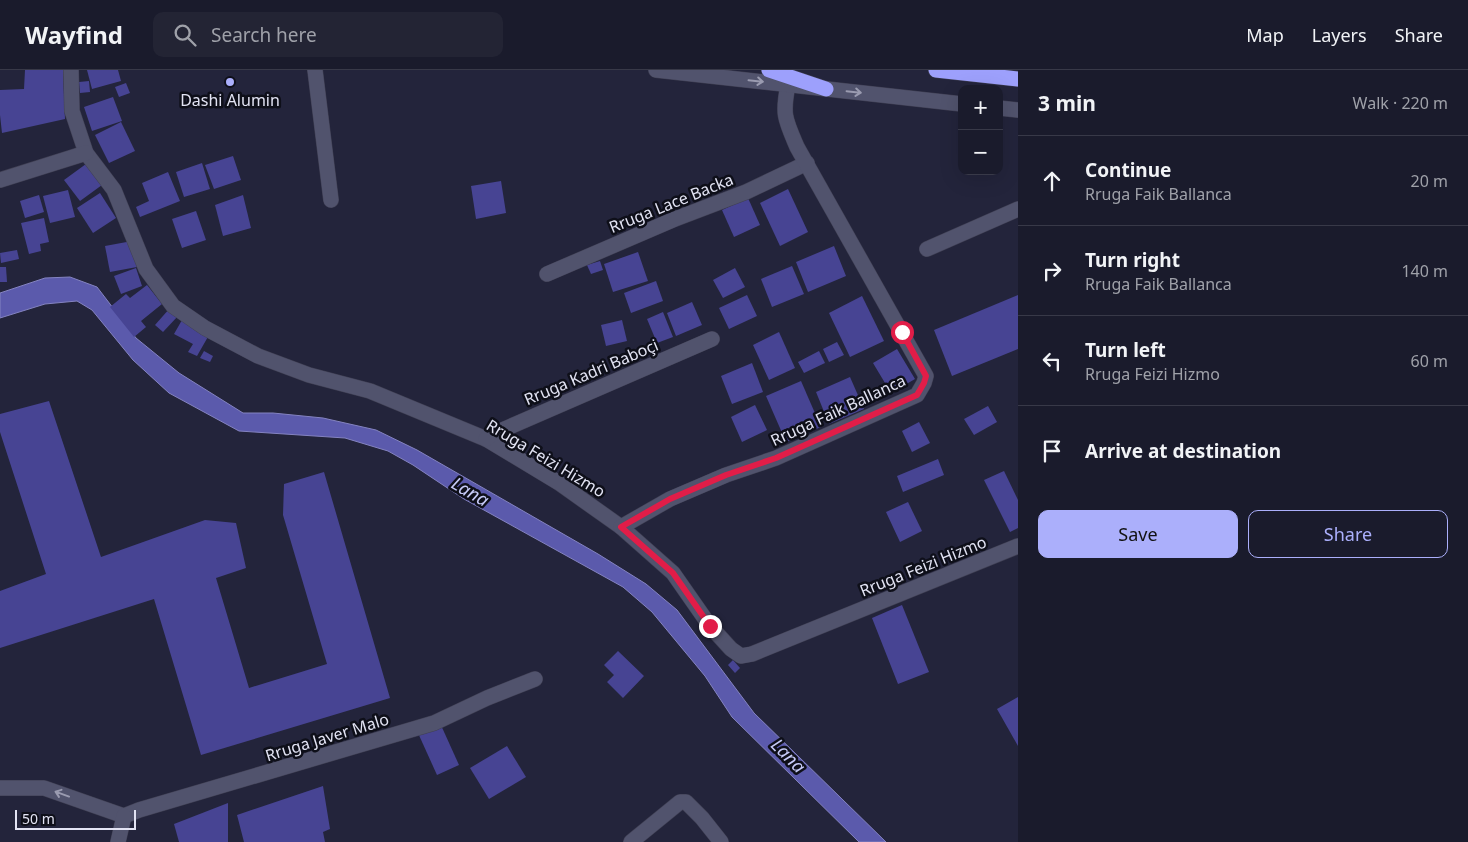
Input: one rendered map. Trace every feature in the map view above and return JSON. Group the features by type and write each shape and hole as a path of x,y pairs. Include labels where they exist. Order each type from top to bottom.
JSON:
{"highway":[{"path":"769,70 826,89"},
{"path":"936,70 1018,79"}],"street":[{"name":"Rruga Feizi Hizmo","path":"71,70 72,111 86,153 114,190 146,269 173,306 205,328 258,356 310,375 370,391 486,439 559,483 621,527 673,573 718,636 741,656 752,654 1018,546"},
{"path":"315,70 331,200"},
{"path":"656,70 958,104"},
{"name":"Rruga Faik Ballanca","path":"621,527 670,499 726,475 776,458 917,395 924,383 926,376 797,147 784,114 788,85"},
{"path":"1003,108 1018,110"},
{"path":"0,180 86,153"},
{"name":"Rruga Lace Backa","path":"547,274 674,219 746,192 807,163"},
{"path":"927,248 1018,209"},
{"name":"Rruga Kadri Baboçi","path":"486,439 493,434 580,395 712,339"},
{"name":"Rruga Javer Malo","path":"124,816 434,723 487,698 535,679"},
{"path":"0,788 44,788 124,816 118,842"},
{"path":"631,842 680,802 686,802 702,818 721,842"}],"water":[{"name":"Lana","path":"70,277 97,287 136,338 179,373 243,413 273,413 323,418 376,430 417,450 598,554 646,584 677,610 754,713 886,842 859,842 732,717 705,676 652,612 623,587 464,499 413,465 388,451 345,438 239,431 169,393 133,360 92,310 77,301 45,304 0,318 0,293 45,278"}],"building":[{"path":"25,70 63,70 65,119 2,133 0,90 24,89"},
{"path":"87,70 118,70 121,81 92,89"},
{"path":"89,81 90,92 80,93 79,82"},
{"path":"126,83 130,93 119,97 115,87"},
{"path":"113,97 122,121 92,131 84,107"},
{"path":"121,122 135,151 109,163 95,135"},
{"path":"233,156 241,180 214,189 205,165"},
{"path":"202,163 210,189 184,197 176,172"},
{"path":"86,164 102,185 80,201 64,180"},
{"path":"168,172 180,201 140,217 136,207 149,201 142,183"},
{"path":"501,181 506,213 476,219 471,186"},
{"path":"788,189 808,232 780,246 760,203"},
{"path":"68,190 75,217 50,223 43,196"},
{"path":"100,193 116,218 93,233 77,208"},
{"path":"39,195 44,212 25,218 20,201"},
{"path":"243,195 251,228 223,236 215,205"},
{"path":"748,198 760,225 734,237 722,210"},
{"path":"196,211 206,240 182,248 172,219"},
{"path":"44,218 49,242 40,244 41,251 29,254 21,223"},
{"path":"132,241 137,267 110,272 105,246"},
{"path":"834,246 846,276 808,292 796,262"},
{"path":"17,250 19,259 1,263 0,253"},
{"path":"638,252 648,281 613,292 604,264"},
{"path":"600,261 603,270 591,274 587,265"},
{"path":"792,266 804,294 772,307 761,279"},
{"path":"0,267 6,267 7,282 0,282"},
{"path":"136,268 142,286 121,294 114,276"},
{"path":"735,268 745,287 723,298 713,280"},
{"path":"656,281 663,301 631,313 624,293"},
{"path":"147,285 162,304 141,321 146,327 134,337 110,307 126,294 130,298"},
{"path":"747,295 757,316 729,329 719,308"},
{"path":"1018,295 1018,349 952,376 934,330"},
{"path":"862,296 884,341 850,357 829,313"},
{"path":"692,302 702,325 676,336 667,313"},
{"path":"170,308 178,316 163,332 155,325"},
{"path":"663,312 673,337 657,343 647,319"},
{"path":"182,320 209,335 197,356 188,352 193,344 174,334"},
{"path":"622,320 627,341 606,346 601,325"},
{"path":"779,332 795,368 769,380 753,345"},
{"path":"837,342 844,355 829,362 823,349"},
{"path":"897,349 915,379 891,393 873,363"},
{"path":"204,351 213,356 210,362 200,358"},
{"path":"819,351 825,363 804,373 798,362"},
{"path":"752,363 763,392 732,404 721,376"},
{"path":"850,377 864,409 829,424 816,392"},
{"path":"801,381 821,427 786,442 766,396"},
{"path":"49,401 101,557 205,520 236,523 246,568 216,578 249,688 327,664 283,515 284,484 324,472 390,698 201,755 154,599 0,648 0,591 46,574 0,432 0,414"},
{"path":"755,405 767,430 742,442 731,417"},
{"path":"988,406 997,422 974,435 964,419"},
{"path":"919,422 930,443 912,452 902,431"},
{"path":"938,459 944,475 903,492 897,476"},
{"path":"1004,471 1018,500 1018,528 1010,532 984,480"},
{"path":"908,502 922,531 900,542 886,512"},
{"path":"902,605 929,672 898,684 872,618"},
{"path":"618,651 644,676 623,698 607,682 614,675 604,665"},
{"path":"733,660 740,668 735,673 728,665"},
{"path":"1018,697 1018,746 997,709"},
{"path":"440,723 459,765 437,775 418,733"},
{"path":"507,746 526,777 489,799 470,768"},
{"path":"323,786 330,829 323,832 325,842 244,842 237,815"},
{"path":"228,803 228,842 179,842 174,824"}],"place":[{"name":"Dashi Alumin","path":"230,82"}],"route":[{"path":"710,626 673,573 621,527 670,499 726,475 776,458 917,395 926,376 902,332"}]}
